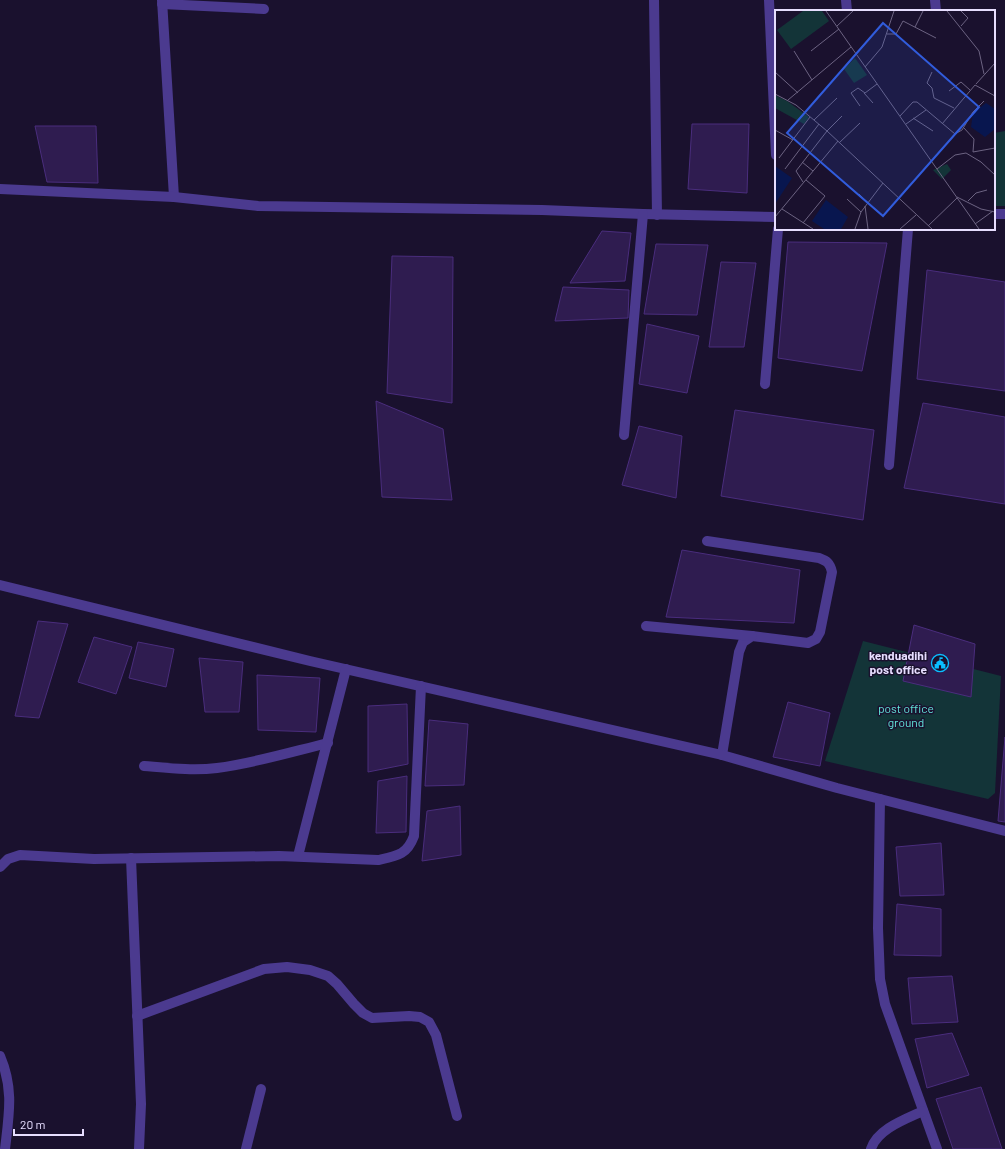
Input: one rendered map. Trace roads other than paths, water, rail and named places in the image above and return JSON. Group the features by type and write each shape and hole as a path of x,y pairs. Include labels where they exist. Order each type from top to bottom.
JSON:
{"street":[{"path":"654,0 657,215"},
{"path":"769,0 775,133"},
{"path":"846,0 847,10"},
{"path":"935,0 936,10"},
{"path":"174,197 162,2 264,9"},
{"path":"0,189 174,197 258,206 542,210 657,215 775,217"},
{"path":"624,435 643,214"},
{"path":"765,384 778,230"},
{"path":"889,465 908,230"},
{"path":"646,626 808,643 816,639 820,632 828,599 832,572 827,561 819,558 708,541"},
{"path":"0,585 346,669 722,755 880,799 1005,831"},
{"path":"722,755 739,652 743,642 752,636"},
{"path":"298,856 346,669"},
{"path":"0,866 8,859 20,855 94,859 298,856 378,860 393,857 403,852 410,846 414,836 421,686"},
{"path":"144,766 182,770 217,768 259,760 328,742"},
{"path":"880,799 878,928 880,979 885,1004 937,1149"},
{"path":"131,858 141,1104 139,1149"},
{"path":"137,1016 264,969 287,967 310,970 328,976 363,1013 372,1018 409,1016 420,1017 429,1022 436,1036 457,1116"},
{"path":"0,1056 6,1070 10,1089 5,1149"},
{"path":"246,1149 261,1089"},
{"path":"871,1149 872,1144 889,1127 923,1111"}],"place":[{"name":"kenduadihi post office","path":"940,663"}],"park label":[{"name":"post office ground","path":"906,716"}]}
